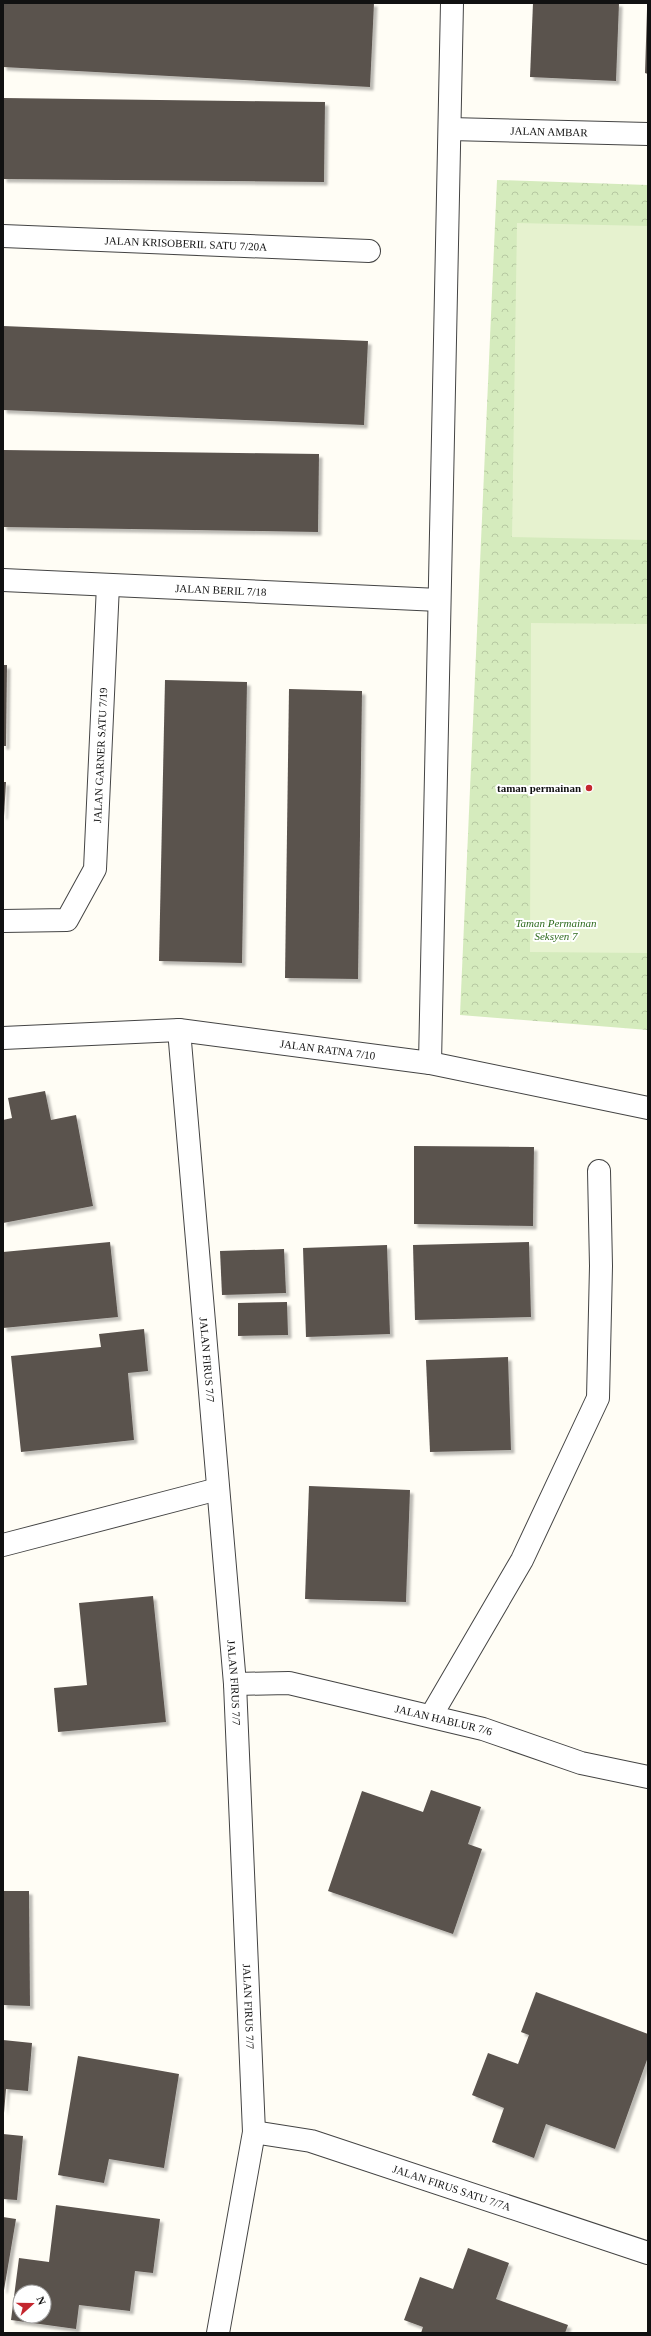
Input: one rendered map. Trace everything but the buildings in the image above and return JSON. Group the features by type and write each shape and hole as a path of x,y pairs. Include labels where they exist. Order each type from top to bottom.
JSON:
{"street":[{"path":"430,1063 438,600 452,3"},
{"name":"JALAN AMBAR","path":"450,129 648,134"},
{"name":"JALAN KRISOBERIL SATU 7/20A","path":"3,236 369,251"},
{"name":"JALAN BERIL 7/18","path":"3,580 438,600"},
{"name":"JALAN GARNER SATU 7/19","path":"3,921 67,920 94,869 108,585"},
{"name":"JALAN RATNA 7/10","path":"3,1038 179,1030 430,1063 648,1108"},
{"name":"JALAN FIRUS 7/7","path":"179,1030 235,1684 254,2132 218,2333"},
{"path":"431,1716 522,1560 598,1398 601,1266 599,1171"},
{"path":"3,1545 218,1489"},
{"name":"JALAN HABLUR 7/6","path":"235,1684 289,1683 483,1729 581,1763 648,1777"},
{"name":"JALAN FIRUS SATU 7/7A","path":"254,2132 310,2141 648,2253"}],"green space":[{"name":"Taman Permainan Seksyen 7","path":"497,180 648,185 648,1030 460,1015"},
{"path":"517,223 648,226 648,540 512,537"},
{"name":"taman permainan","path":"531,623 648,624 648,953 530,952"}],"place":[{"name":"taman permainan","path":"589,788"}]}
